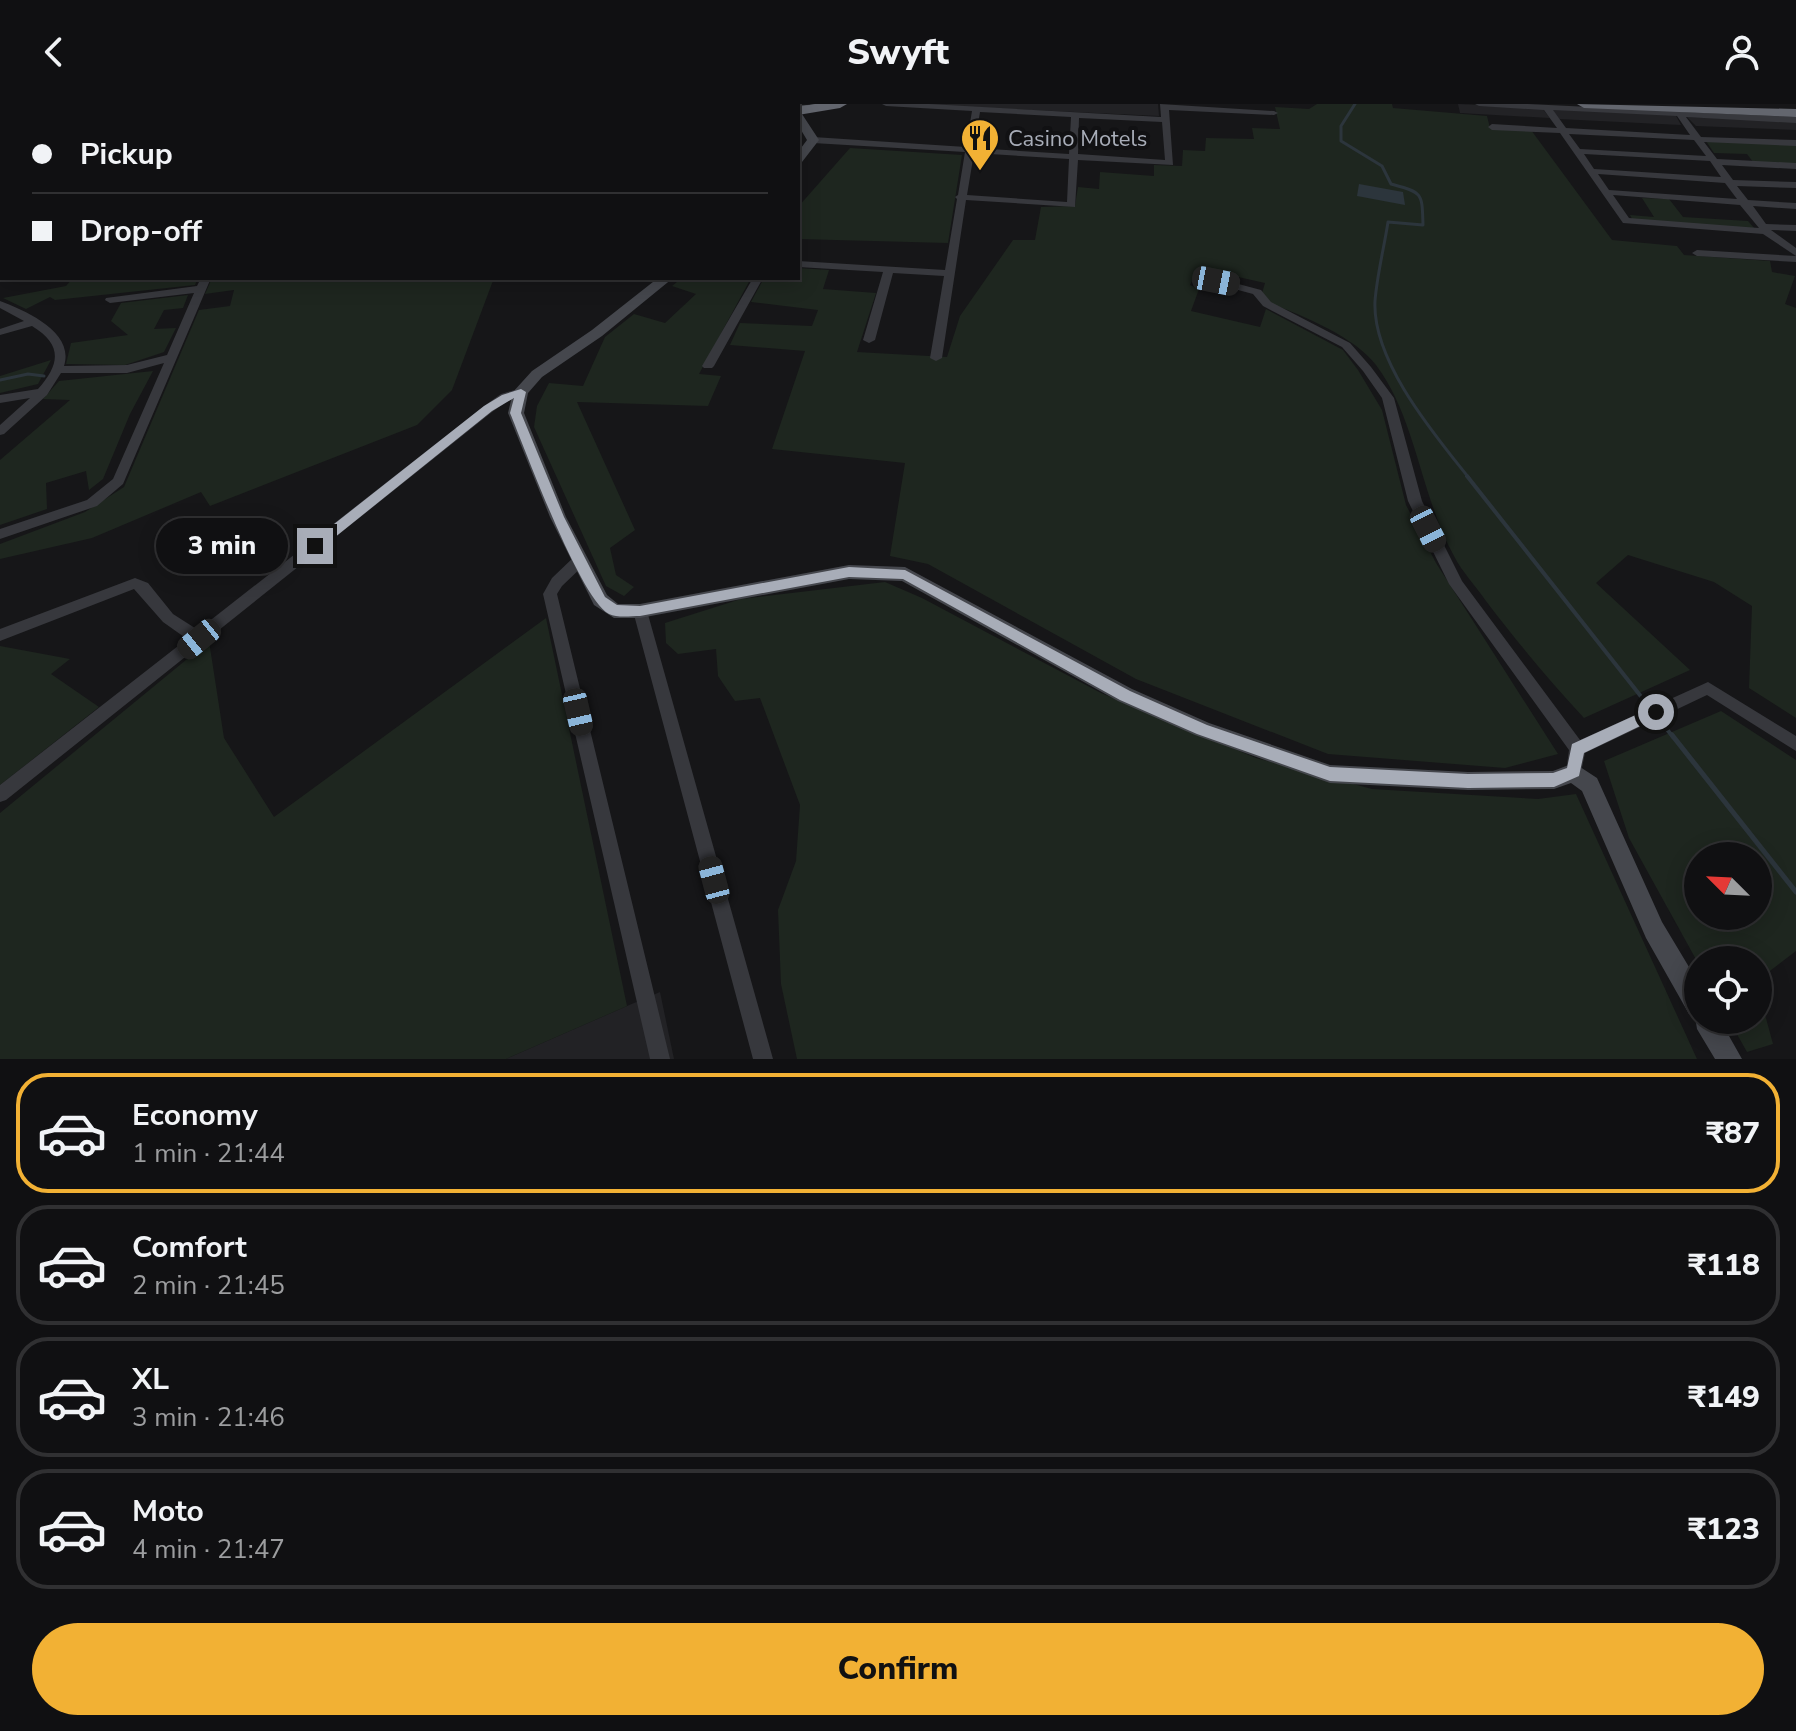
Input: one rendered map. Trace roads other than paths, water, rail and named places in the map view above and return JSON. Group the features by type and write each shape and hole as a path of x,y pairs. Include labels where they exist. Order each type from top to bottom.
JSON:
{"highway":[{"path":"800,116 840,104"},
{"path":"1584,104 1677,111 1796,113"}],"street":[{"path":"886,104 1166,120"},
{"path":"1479,104 1677,111 1796,120"},
{"path":"813,140 1170,163 1164,106 1274,113"},
{"path":"1547,108 1626,221 1796,228"},
{"path":"936,358 976,111"},
{"path":"1677,111 1765,229 1796,256"},
{"path":"960,197 1072,205 1075,115"},
{"path":"800,118 813,140"},
{"path":"1492,127 1796,143"},
{"path":"800,157 813,140"},
{"path":"1577,151 1796,166"},
{"path":"1590,171 1796,185"},
{"path":"1604,192 1796,206"},
{"path":"1697,253 1796,256"},
{"path":"800,264 948,273"},
{"path":"869,340 889,269"},
{"path":"663,280 597,333 537,374 521,392 516,413 558,517 600,600 614,611 640,611 849,572 905,574 1125,695 1202,729 1330,774 1497,781 1554,780 1574,772"},
{"path":"708,366 757,280"},
{"path":"1216,281 1257,292 1267,304 1346,345 1367,369 1388,398 1415,501 1456,584 1577,749 1574,772"},
{"path":"110,300 203,284"},
{"path":"0,534 92,503 118,481 203,284"},
{"path":"0,304 53,335 60,345 60,370 43,392 0,431"},
{"path":"0,332 30,323"},
{"path":"60,370 127,369 172,357"},
{"path":"0,399 43,392"},
{"path":"0,795 488,409 505,397 521,392"},
{"path":"580,560 557,582 550,594 660,1059"},
{"path":"0,635 135,583 143,587 168,618 199,639"},
{"path":"640,611 763,1059"},
{"path":"1577,749 1708,688 1796,744"},
{"path":"1574,772 1590,785 1654,930 1684,981"},
{"path":"1714,1034 1729,1059"}],"waterway":[{"path":"1355,104 1341,126 1341,141 1382,166 1391,184 1415,192 1422,206 1423,225 1388,222 1375,301 1384,348 1408,396 1469,478"},
{"path":"0,380 28,374 44,376"},
{"path":"1467,476 1673,737"},
{"path":"1672,735 1796,892"}],"place":[{"name":"Casino Motels","path":"980,172"}]}
